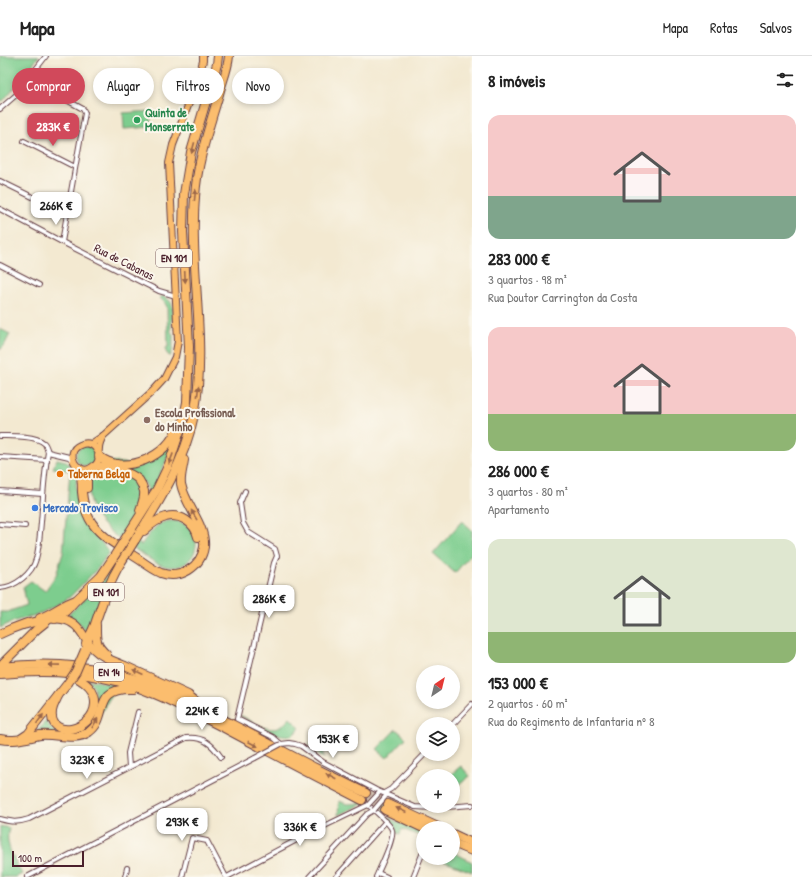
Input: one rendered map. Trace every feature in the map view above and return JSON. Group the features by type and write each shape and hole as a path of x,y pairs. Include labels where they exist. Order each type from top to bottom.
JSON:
{"highway":[{"name":"EN 101","path":"0,667 44,623 66,611 101,576 157,489 176,446 187,402 188,380 189,347 183,232 184,194 191,152 217,64 218,56"},
{"name":"EN 101","path":"210,712 188,695 125,666 107,655 101,650 96,640 96,622 113,576 164,494 177,467 187,442 194,415 198,389 200,347 194,234 194,196 201,154 230,56"},
{"path":"99,454 107,462 123,464 136,463 156,454 172,438 177,429 188,380"},
{"path":"76,465 81,472 84,504 87,514 100,532 151,568 161,573 179,575 187,572 199,561 204,547 203,535 198,521 190,509 181,483 181,476 187,451 187,442"},
{"path":"135,540 157,521 166,516 173,516 187,520 194,527 197,532 199,547 195,558 190,564 185,568 171,570 163,569 154,565 110,536 96,519 90,506 87,490 87,479 92,468 107,467 129,474 138,479 144,492 139,517"},
{"path":"0,634 44,616 76,600"},
{"path":"23,625 52,619 64,620 74,624 99,654 125,666"},
{"path":"20,739 28,734 76,671 96,622"},
{"name":"EN 14","path":"0,667 58,665 88,668 141,681 164,690 210,712 327,774 365,799"},
{"name":"EN 14","path":"0,674 69,674 103,678 147,691 194,712 268,751 365,799"},
{"path":"58,696 52,715 55,724 58,727 66,730 73,729 81,726 90,719 95,706 93,694 84,682 69,674"},
{"path":"0,739 14,741 40,735 71,737 83,734 94,727 99,718 103,704 108,696 117,690 125,689 147,691"},
{"path":"386,801 426,821"},
{"path":"386,801 416,823"},
{"path":"460,840 471,849"},
{"path":"460,845 471,849"}],"main road":[{"name":"EN 101","path":"73,452 78,446 86,443 91,444 103,436 154,390 167,375 176,357 178,341 169,163 172,145 196,86 203,56"},
{"path":"73,452 72,457 76,465 87,470 92,468 99,460 99,445 103,436"},
{"path":"91,444 99,454"}],"street":[{"path":"0,109 16,95 46,56"},
{"path":"62,242 85,113 83,109 74,104"},
{"path":"24,141 75,167"},
{"path":"0,181 67,214"},
{"name":"Rua de Cabanas","path":"0,209 159,291 176,296"},
{"path":"0,265 39,285"},
{"path":"0,436 28,437 38,439 45,444 48,452 36,559 23,578 15,584 5,588 0,588"},
{"path":"48,452 69,458 76,465"},
{"path":"61,455 68,452 73,452"},
{"path":"0,457 46,460"},
{"path":"0,491 43,494"},
{"path":"245,491 240,503 243,523 248,532 275,549 277,556 237,718 273,737 282,744"},
{"path":"0,524 25,526"},
{"path":"460,717 472,704"},
{"path":"129,767 128,753 138,712"},
{"path":"0,819 23,822 186,738 194,737 203,740 215,749 221,757"},
{"path":"27,877 268,751 282,744 288,743 301,746 323,762 386,801 415,807 433,808 472,805"},
{"path":"309,877 367,814 386,801 391,789 418,761"},
{"path":"182,877 192,838 207,841 227,877 308,834 365,799 379,793 386,801"},
{"path":"365,799 393,830 393,835 377,875 387,877"},
{"path":"336,877 386,821"},
{"path":"413,877 418,865"},
{"path":"125,877 127,868"}],"green space":[{"path":"0,56 39,56 30,68 12,68 12,90 3,101 0,100"},
{"name":"Quinta de Monserrate","path":"150,111 151,127 124,129 123,113"},
{"path":"162,296 171,302 173,308 171,332 173,334 173,349 170,357 166,352 166,348 168,347 167,307 160,298"},
{"path":"0,329 10,334 4,346 0,350"},
{"path":"173,442 149,497 148,489 144,482 100,464 101,460 137,465"},
{"path":"86,446 93,449 96,456 93,463 86,466 79,463 76,456 79,449"},
{"path":"57,459 66,461 77,475 76,489 79,510 87,524 109,552 99,567 70,597 39,614 12,622 0,628 0,612 7,612 27,605 23,587 31,581 45,591 56,575 63,553 70,471 53,468"},
{"path":"97,470 109,471 121,475 132,480 139,486 141,500 134,516 124,532 141,545 157,526 167,521 184,524 192,531 195,536 196,547 188,562 178,567 167,567 158,564 121,540 105,526 93,509 90,499 89,488 92,473"},
{"path":"462,521 472,530 472,553 455,573 433,554"},
{"path":"122,552 124,554 88,636 80,624 67,616 104,579"},
{"path":"87,679 121,687 116,688 93,724 85,731 80,733 61,735 35,734 46,721 53,730 57,732 76,733 85,730 92,724 96,715 94,687"},
{"path":"240,715 259,725 274,729 281,726 290,718 300,728 293,735 279,735 259,727"},
{"path":"396,729 406,738 387,758 377,749"},
{"path":"314,739 324,749 323,754 325,759 309,745"},
{"path":"461,766 470,776 460,784 460,769 457,769"},
{"path":"368,789 373,793 371,799 338,815 339,801 347,804 361,803"},
{"path":"388,799 391,799 383,815 381,812 382,806"},
{"path":"383,815 416,830 416,834 402,829 400,834 396,833 394,825"},
{"path":"0,826 9,828 9,846 13,858 22,874 16,877 0,877"},
{"path":"460,856 472,862 472,872 454,865 460,865"}],"tunnel":[{"path":"366,793 388,804"},
{"path":"362,800 385,810"}],"place":[{"name":"Quinta de Monserrate","path":"137,120"},
{"name":"Escola Profissional do Minho","path":"147,420"},
{"name":"Taberna Belga","path":"60,474"},
{"name":"Mercado Trovisco","path":"35,508"}]}
